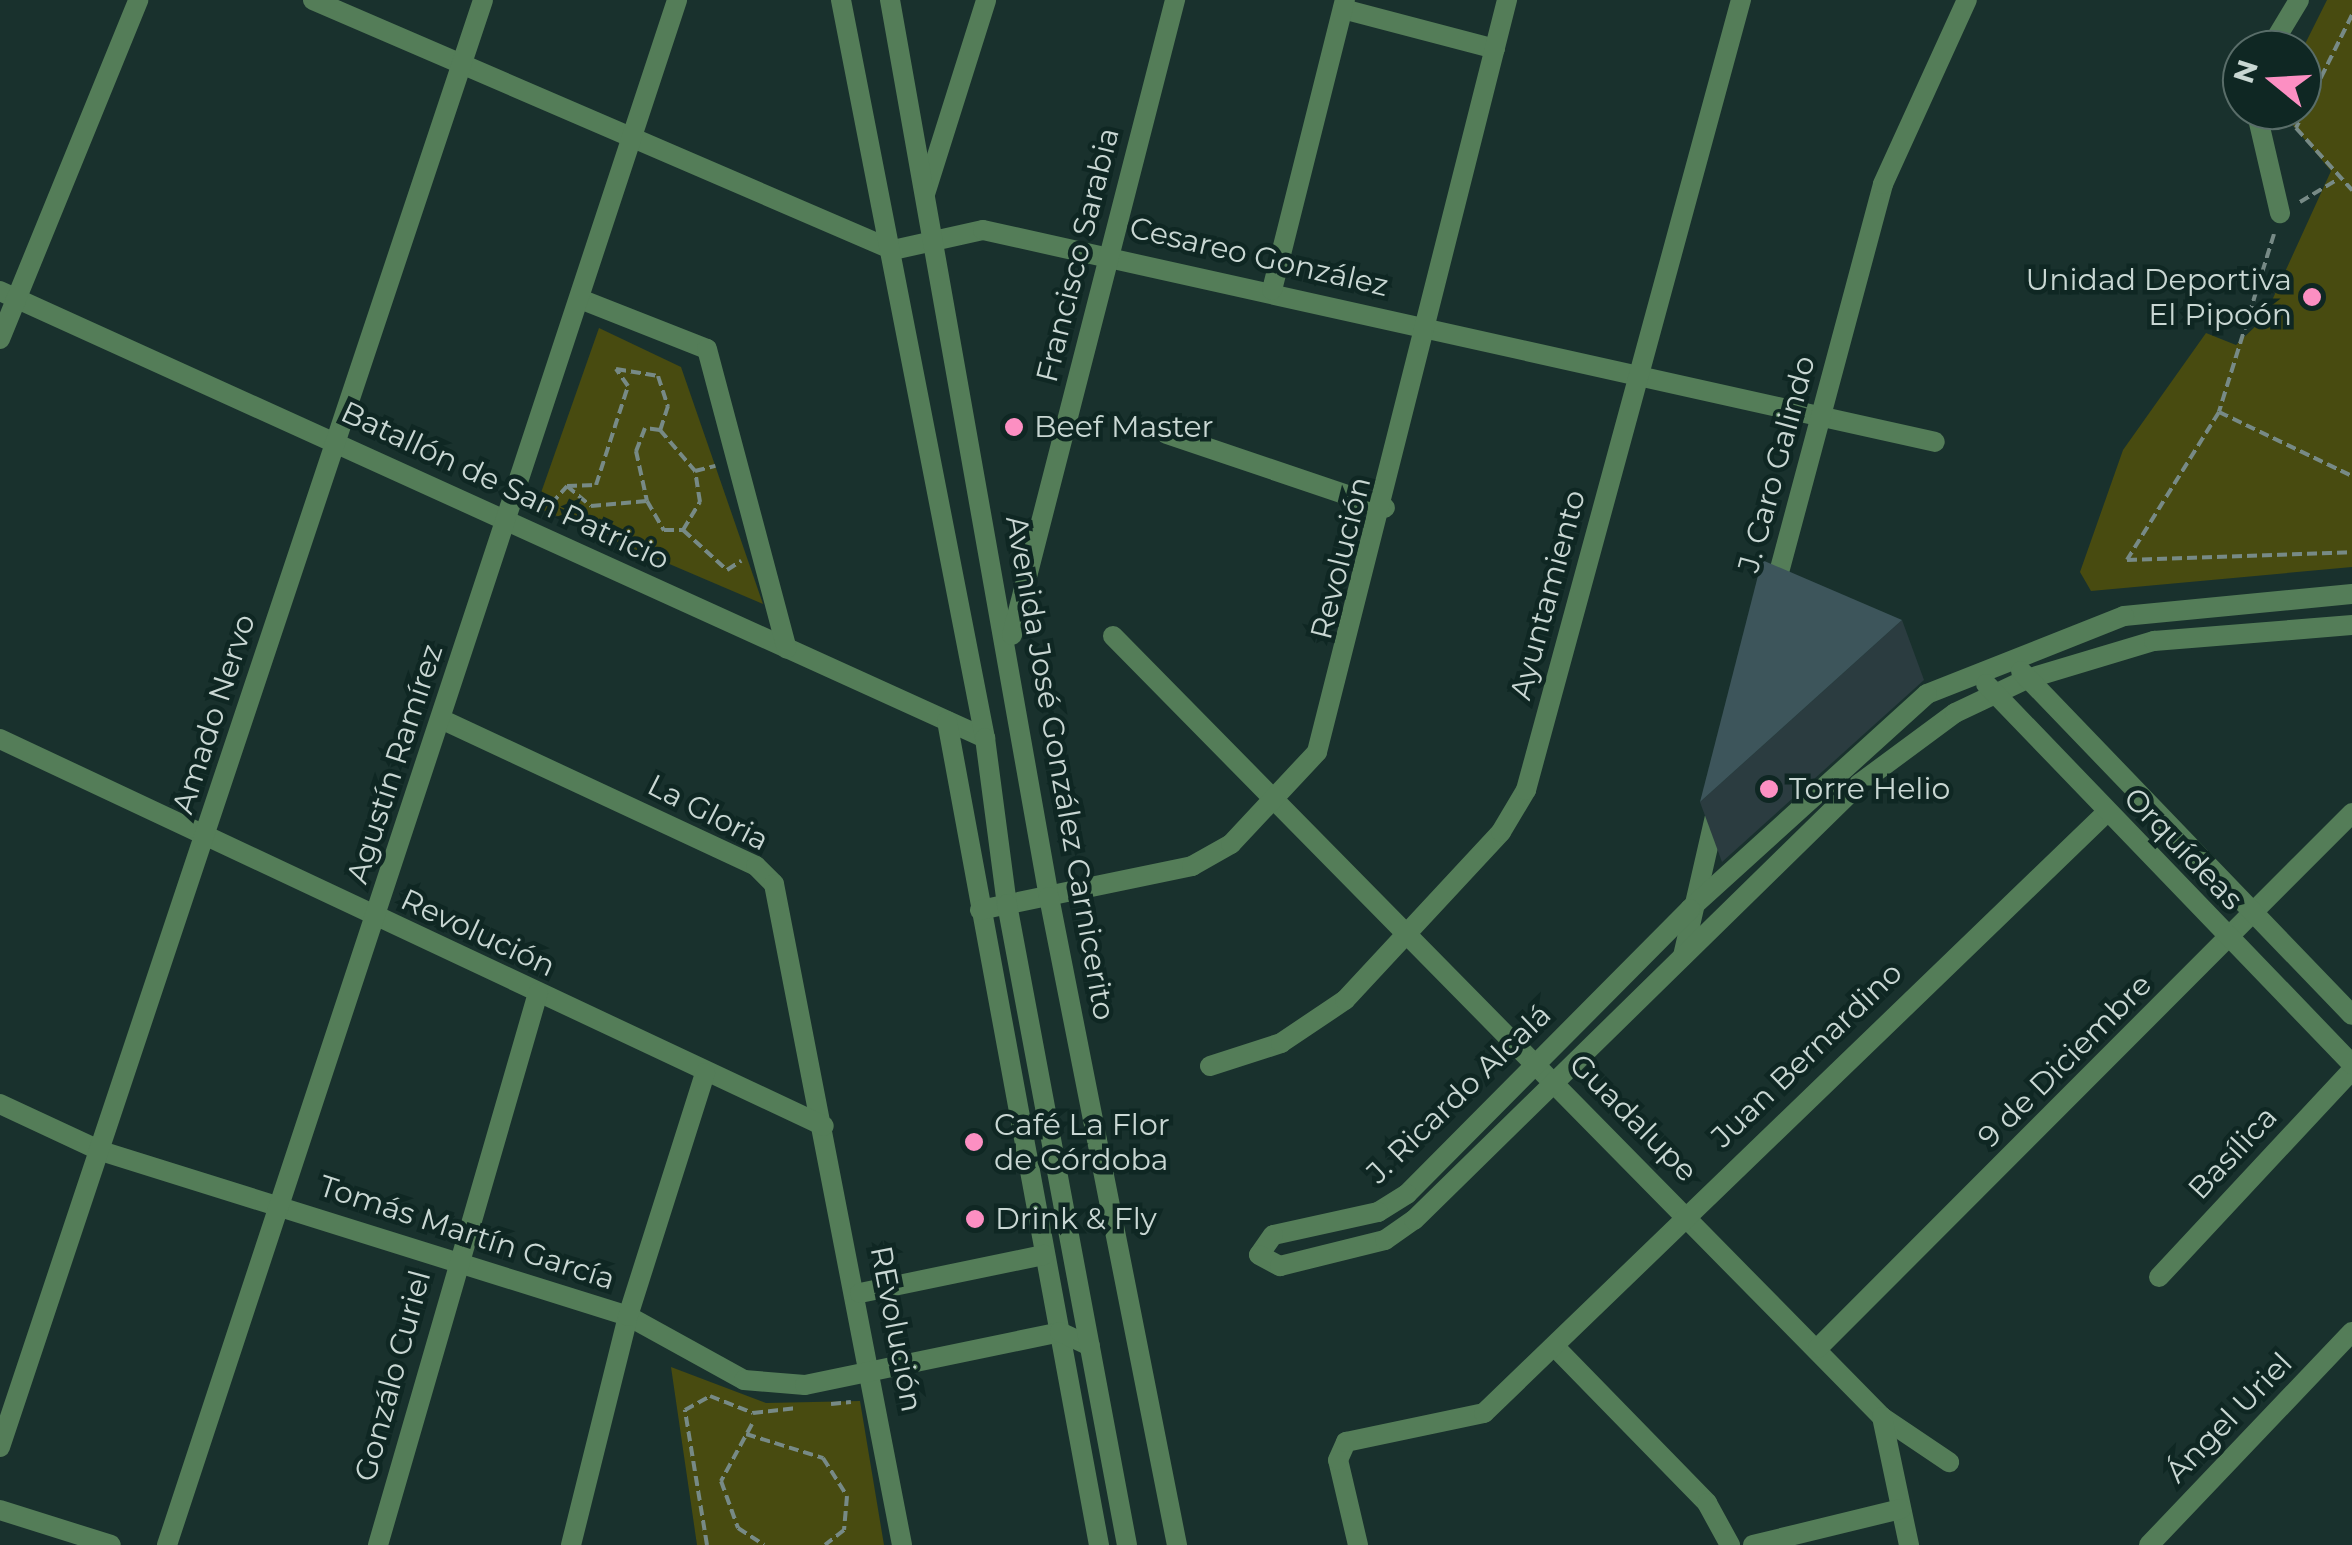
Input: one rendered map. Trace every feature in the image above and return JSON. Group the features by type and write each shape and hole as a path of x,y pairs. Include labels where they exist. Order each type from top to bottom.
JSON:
{"street":[{"path":"0,339 8,295 138,0"},
{"path":"312,0 632,144 892,250"},
{"name":"Amado Nervo","path":"0,1447 483,0"},
{"name":"Agustín Ramírez","path":"167,1545 443,720 677,0"},
{"path":"841,0 985,738 1007,904 1127,1545"},
{"name":"Avenida José González Carnicerito","path":"890,0 1010,642 1048,897 1177,1545"},
{"path":"925,194 986,0"},
{"name":"Francisco Sarabia","path":"1010,642 1176,0"},
{"name":"Revolución","path":"980,910 1192,866 1274,802 1329,725 1430,328 1507,0"},
{"name":"Ayuntamiento","path":"1210,1066 1310,1027 1409,934 1501,832 1526,790 1741,0"},
{"name":"J. Caro Galindo","path":"1770,608 1882,184 1966,0"},
{"path":"2281,30 2299,0"},
{"path":"1272,290 1344,4 1495,48"},
{"path":"2261,130 2280,214"},
{"name":"Cesareo González","path":"892,250 983,230 1272,290 1820,419 1935,442"},
{"name":"Batallón de San Patricio","path":"8,295 985,738"},
{"path":"580,299 707,349 787,649"},
{"path":"1167,434 1384,508"},
{"name":"J. Ricardo Alcalá","path":"2352,594 2124,616 1977,670 1888,726 1690,909 1408,1194 1378,1212 1273,1235 1261,1245 1264,1262 1385,1240 1898,752 1993,694 2026,679 2154,642 2352,626"},
{"name":"Guadalupe","path":"1113,636 1882,1417 1949,1462"},
{"name":"Orquídeas","path":"2011,656 2026,679 2256,911 2352,1015"},
{"name":"Orquídeas","path":"1977,670 1993,694 2352,1067"},
{"name":"La Gloria","path":"443,720 756,866 774,884 824,1126"},
{"path":"948,721 1099,1545"},
{"name":"Revolución","path":"0,739 824,1126"},
{"path":"1683,956 1690,909 1725,777"},
{"name":"Juan Bernardino","path":"1358,1545 1338,1460 1346,1442 1484,1413 1555,1347 1685,1213 2106,813"},
{"name":"9 de Diciembre","path":"1818,1348 2352,814"},
{"name":"Gonzálo Curiel","path":"378,1545 456,1255 538,993"},
{"name":"Basílica","path":"2159,1276 2352,1067"},
{"path":"572,1545 628,1316 706,1073"},
{"name":"Tomás Martín García","path":"0,1104 101,1151 456,1255 628,1316 744,1380 805,1386 1060,1332"},
{"name":"REvolución","path":"824,1126 875,1371 902,1545"},
{"path":"860,1293 1044,1255"},
{"path":"1060,1332 1090,1346"},
{"name":"Ángel Uriel","path":"2149,1545 2352,1332"},
{"path":"1555,1347 1707,1503 1730,1545"},
{"path":"1882,1417 1909,1545"},
{"path":"1752,1545 1901,1509"},
{"path":"0,1510 111,1545"}],"path":[{"path":"2352,15 2296,128 2335,181 2352,190"},
{"path":"2335,181 2280,214 2218,412 2127,560 2352,552"},
{"path":"551,504 567,486 596,485 628,386 616,369 658,376 668,406 660,430"},
{"path":"2218,412 2352,476"},
{"path":"684,530 700,502 695,470 660,430 646,428 636,451 647,501 664,530 684,530 727,570 747,558"},
{"path":"695,470 715,466 721,484"},
{"path":"567,486 591,506 647,501"},
{"path":"707,1545 685,1410 710,1396 753,1413 806,1407"},
{"path":"824,1405 860,1401"},
{"path":"752,1424 721,1481 738,1528 764,1545"},
{"path":"746,1434 824,1458 847,1496 844,1530 825,1545"}],"shaded area":[{"name":"Unidad Deportiva El Pipoón","path":"2327,0 2352,0 2352,567 2091,591 2080,572 2123,450 2206,333 2236,345 2264,318 2331,171 2297,130 2322,130 2322,30 2312,30"},
{"path":"599,328 681,367 763,604 536,507"},
{"path":"671,1367 766,1403 860,1401 884,1545 697,1545"}],"building":[{"path":"1762,560 1902,620 1700,802"}],"place":[{"name":"Unidad Deportiva El Pipoón","path":"2312,297"},
{"name":"Beef Master","path":"1014,427"},
{"name":"Torre Helio","path":"1769,789"},
{"name":"Café La Flor de Córdoba","path":"974,1142"},
{"name":"Drink & Fly","path":"975,1219"}]}
